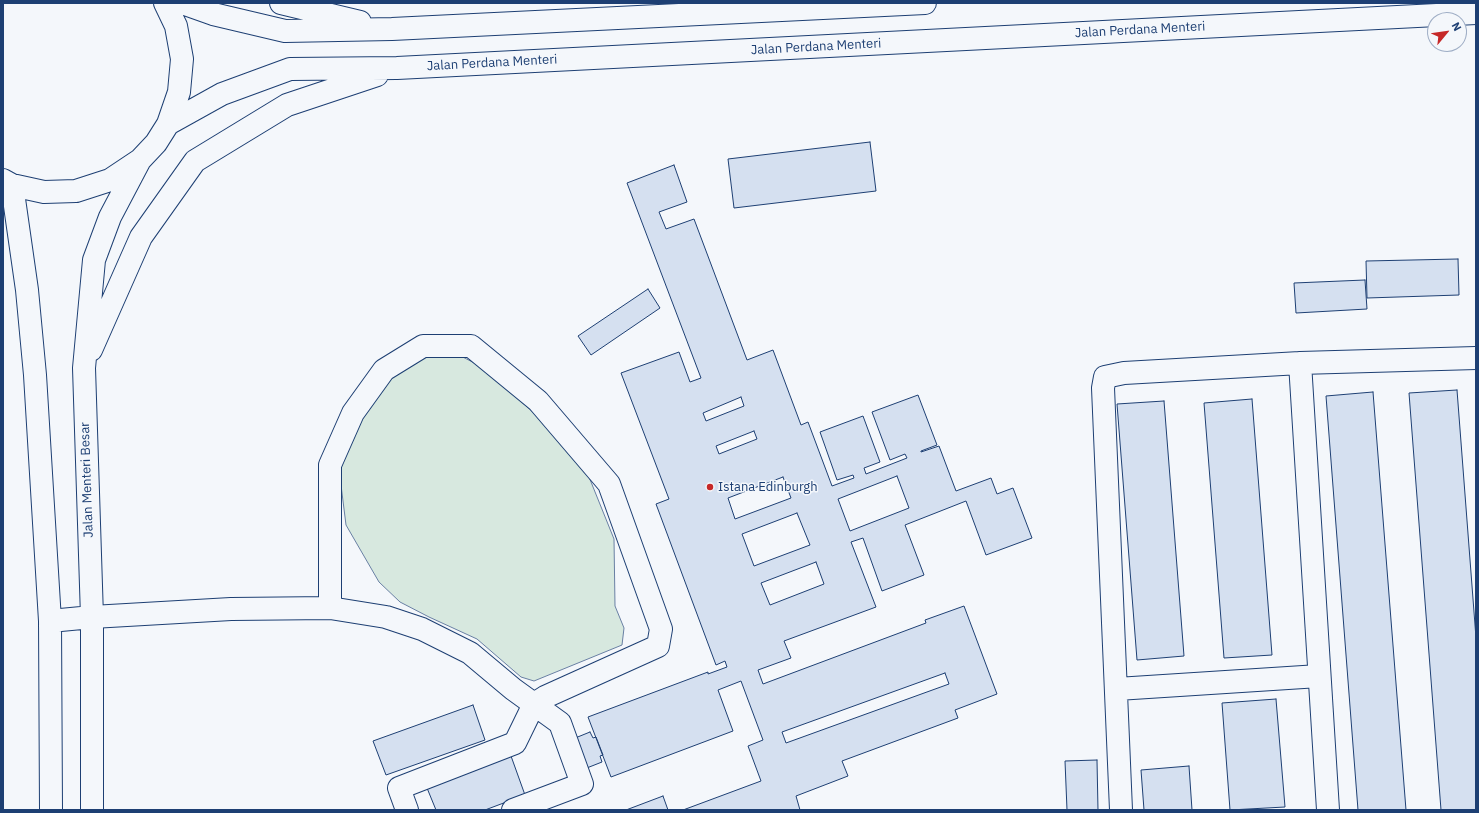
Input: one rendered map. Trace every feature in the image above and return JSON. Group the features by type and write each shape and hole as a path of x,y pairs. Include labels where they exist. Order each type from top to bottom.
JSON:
{"main road":[{"path":"51,810 50,621 35,374 27,290 8,182 44,192 76,191 110,180 140,160 156,144 168,124 179,92 182,59 176,26 165,3"},
{"path":"182,3 213,14 285,31 392,29 925,3"},
{"path":"282,3 392,29"},
{"name":"Jalan Perdana Menteri","path":"168,124 222,94 290,69 397,68 1476,13"},
{"path":"84,368 141,236 195,161 287,105 397,68"},
{"name":"Jalan Menteri Besar","path":"92,810 92,617 84,368 94,260 110,217 140,160"},
{"path":"330,608 330,465 353,413 384,370 423,346 470,346 538,401 609,484 661,629 658,646 545,697 534,704 515,743 399,788 407,810"},
{"path":"1121,810 1103,388 1106,377 1124,373 1300,363 1476,358"},
{"path":"1300,363 1328,810"},
{"path":"50,621 92,617 231,609 330,608 386,617 422,629 470,653 513,689 560,723 582,784 513,810"},
{"path":"1117,689 1319,676"}],"shaded area":[{"path":"457,354 484,368 535,414 589,477 614,539 615,606 624,628 622,645 534,681 521,677 477,639 400,602 379,582 346,525 339,469 363,415 393,375 423,357"}],"building":[{"path":"870,142 876,191 734,208 728,159"},
{"name":"Istana Edinburgh","path":"674,165 687,202 659,212 666,229 694,219 747,360 773,350 801,425 808,422 832,486 854,478 853,475 837,480 820,432 863,416 880,462 864,468 866,474 907,458 905,454 890,460 872,412 918,395 937,445 921,452 939,446 956,491 991,478 997,494 1013,488 1032,538 986,555 966,501 905,525 924,575 882,591 863,538 851,542 876,607 784,641 791,658 758,670 763,684 926,623 925,620 964,606 997,694 955,710 958,718 842,761 848,776 796,796 800,810 683,810 761,781 748,746 763,740 741,681 718,690 733,731 611,777 588,717 708,672 708,674 727,667 725,661 716,665 656,504 669,499 621,373 679,352 690,382 701,378 627,183","holes":["741,397 744,406 706,421 703,413","754,431 757,439 719,454 716,446","897,476 909,508 850,531 838,499","783,477 791,498 735,519 728,498","797,513 810,545 754,566 742,534","816,562 824,584 770,605 761,583","945,673 949,684 786,743 782,732"]},
{"path":"1458,259 1459,295 1367,298 1366,261"},
{"path":"1365,280 1367,309 1296,313 1294,283"},
{"path":"648,289 660,308 591,355 578,336"},
{"path":"1457,390 1476,638 1476,810 1441,810 1409,393"},
{"path":"1373,392 1406,810 1358,810 1326,396"},
{"path":"1252,399 1272,655 1224,658 1204,403"},
{"path":"1164,401 1184,656 1137,660 1117,404"},
{"path":"1276,699 1285,807 1230,810 1222,703"},
{"path":"473,705 485,740 386,775 373,741"},
{"path":"590,732 593,738 596,737 603,755 600,756 602,762 569,775 558,745"},
{"path":"511,756 525,795 485,810 436,810 427,788"},
{"path":"1097,760 1098,810 1067,810 1065,761"},
{"path":"1189,766 1192,810 1144,810 1141,770"},
{"path":"663,796 668,810 626,810"}],"place":[{"name":"Istana Edinburgh","path":"710,487"}]}
